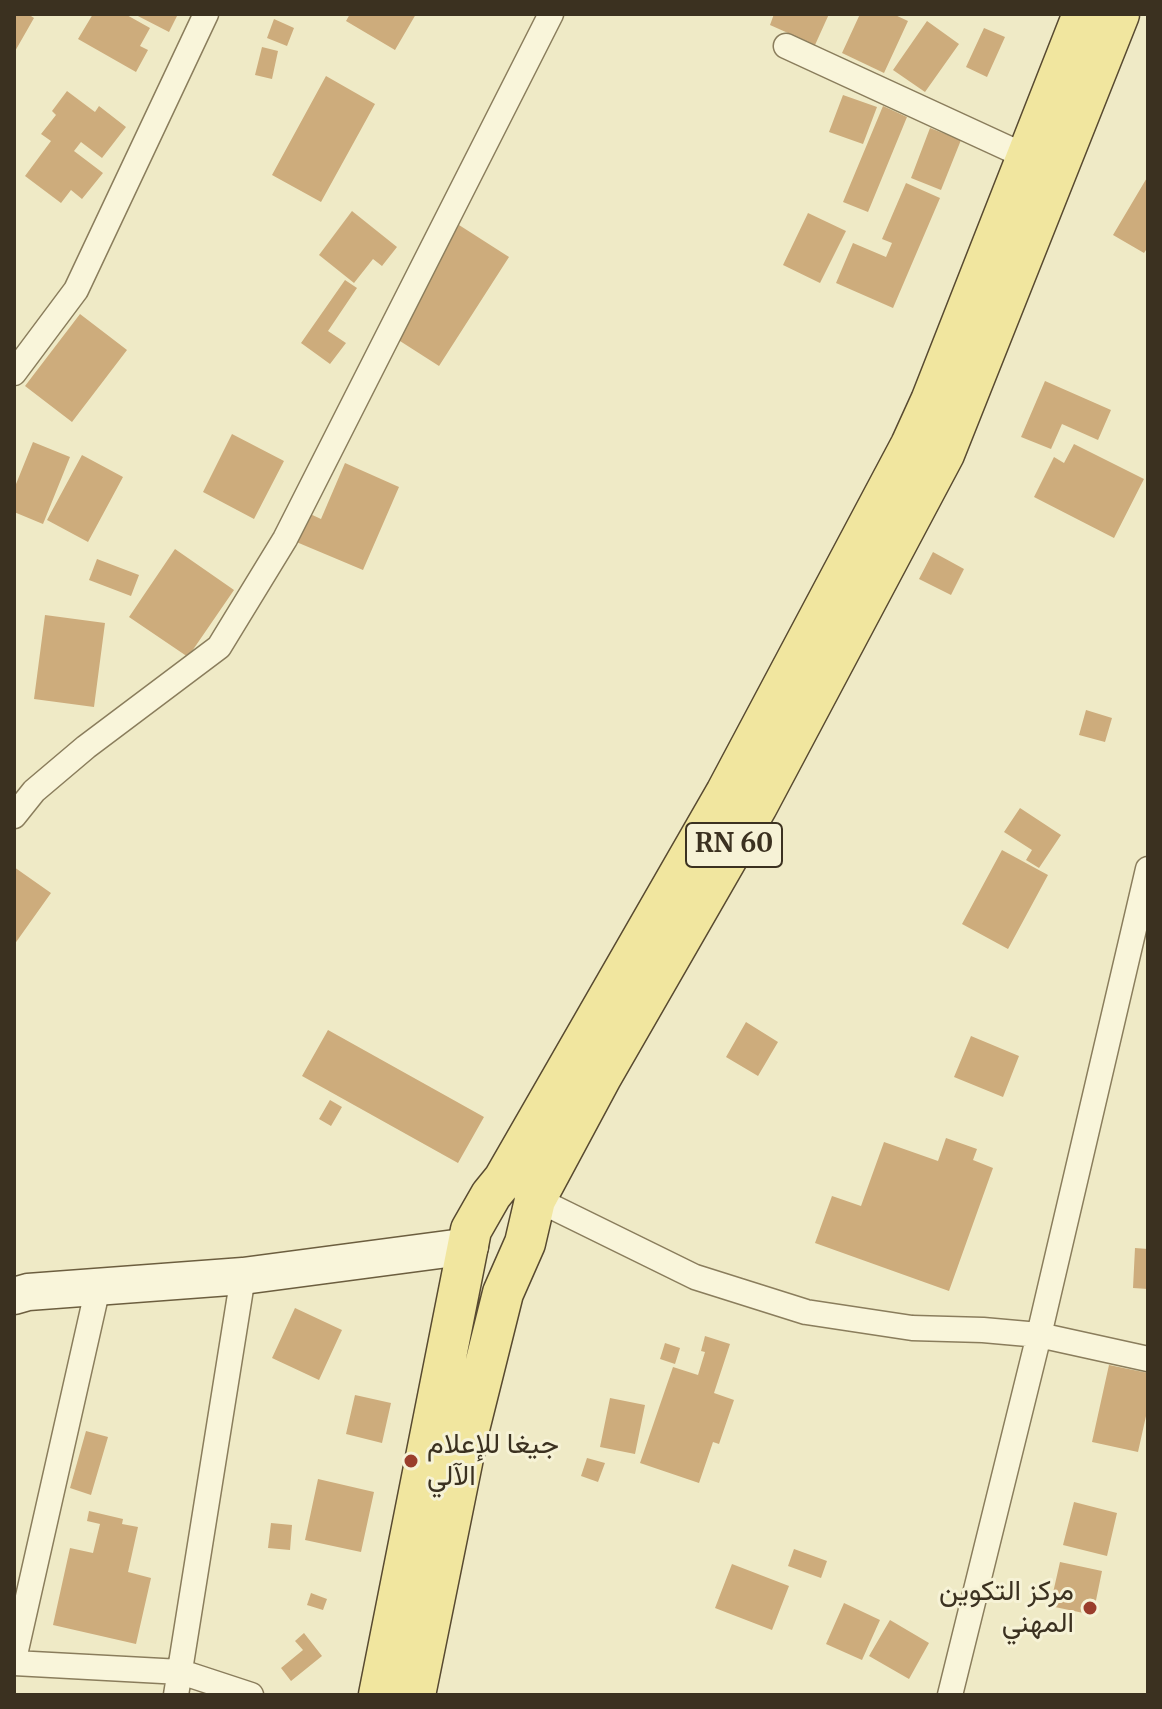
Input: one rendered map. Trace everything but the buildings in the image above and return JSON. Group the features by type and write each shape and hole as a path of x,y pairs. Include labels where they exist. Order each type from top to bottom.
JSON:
{"main road":[{"name":"RN 60","path":"415,1695 468,1433 503,1293 525,1243 520,1190 911,445 1083,14"},
{"name":"RN 60","path":"379,1695 471,1238 491,1195 520,1190 601,1077 757,806 944,454 1119,14"},
{"path":"14,1296 28,1292 243,1276 471,1238 480,1216 496,1210 512,1214 518,1220 523,1226 525,1243"}],"street":[{"path":"14,373 76,290 206,14"},
{"path":"14,816 34,791 86,747 219,647 285,539 551,14"},
{"path":"786,46 1027,157"},
{"path":"950,1695 1039,1335 1148,869"},
{"path":"520,1190 695,1277 806,1312 912,1328 1039,1335 1148,1359"},
{"path":"178,1683 243,1276"},
{"path":"98,1287 14,1661 251,1695"}],"place":[{"name":"جيغا للإعلام الآلي","path":"411,1461"},
{"name":"مركز التكوين المهني","path":"1090,1608"}]}
